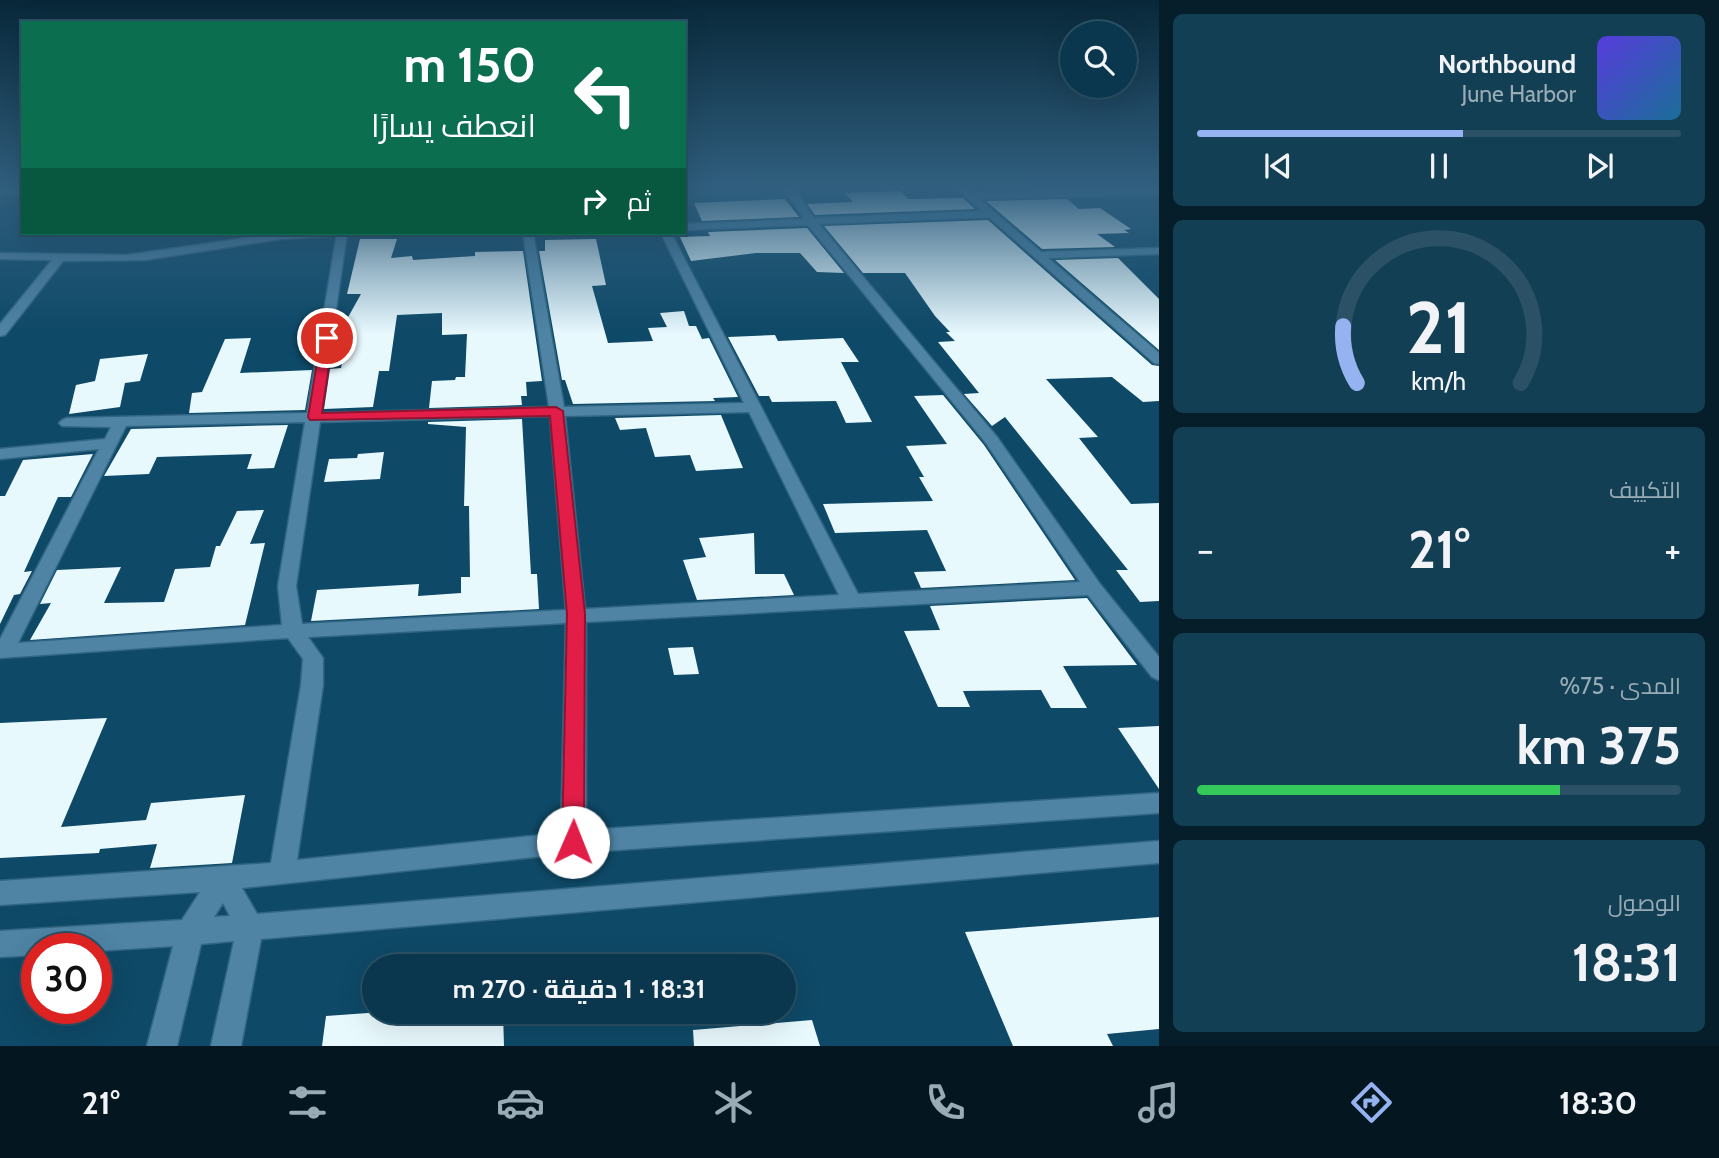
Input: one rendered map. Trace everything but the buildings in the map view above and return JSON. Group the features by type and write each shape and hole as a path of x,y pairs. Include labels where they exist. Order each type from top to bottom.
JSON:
{"street":[{"path":"0,257 61,256 90,260 146,257 257,238 288,236"},
{"path":"282,873 312,685 313,658 293,631 287,586 342,236"},
{"path":"528,236 556,411 576,614 573,842"},
{"path":"667,236 852,601"},
{"path":"823,236 992,440 1093,588 1159,672"},
{"path":"1017,236 1159,360"},
{"path":"1039,255 1159,251"},
{"path":"0,332 61,256"},
{"path":"68,423 754,407"},
{"path":"2,651 121,422"},
{"path":"0,454 110,443"},
{"path":"2,651 576,614 1093,588"},
{"path":"0,892 223,879 573,842 1159,803"},
{"path":"0,944 190,932 1159,852"},
{"path":"223,879 250,927 226,1046"},
{"path":"162,1046 190,932 223,879"}],"route":[{"path":"327,338 314,417 556,411 576,614 573,842"}]}
